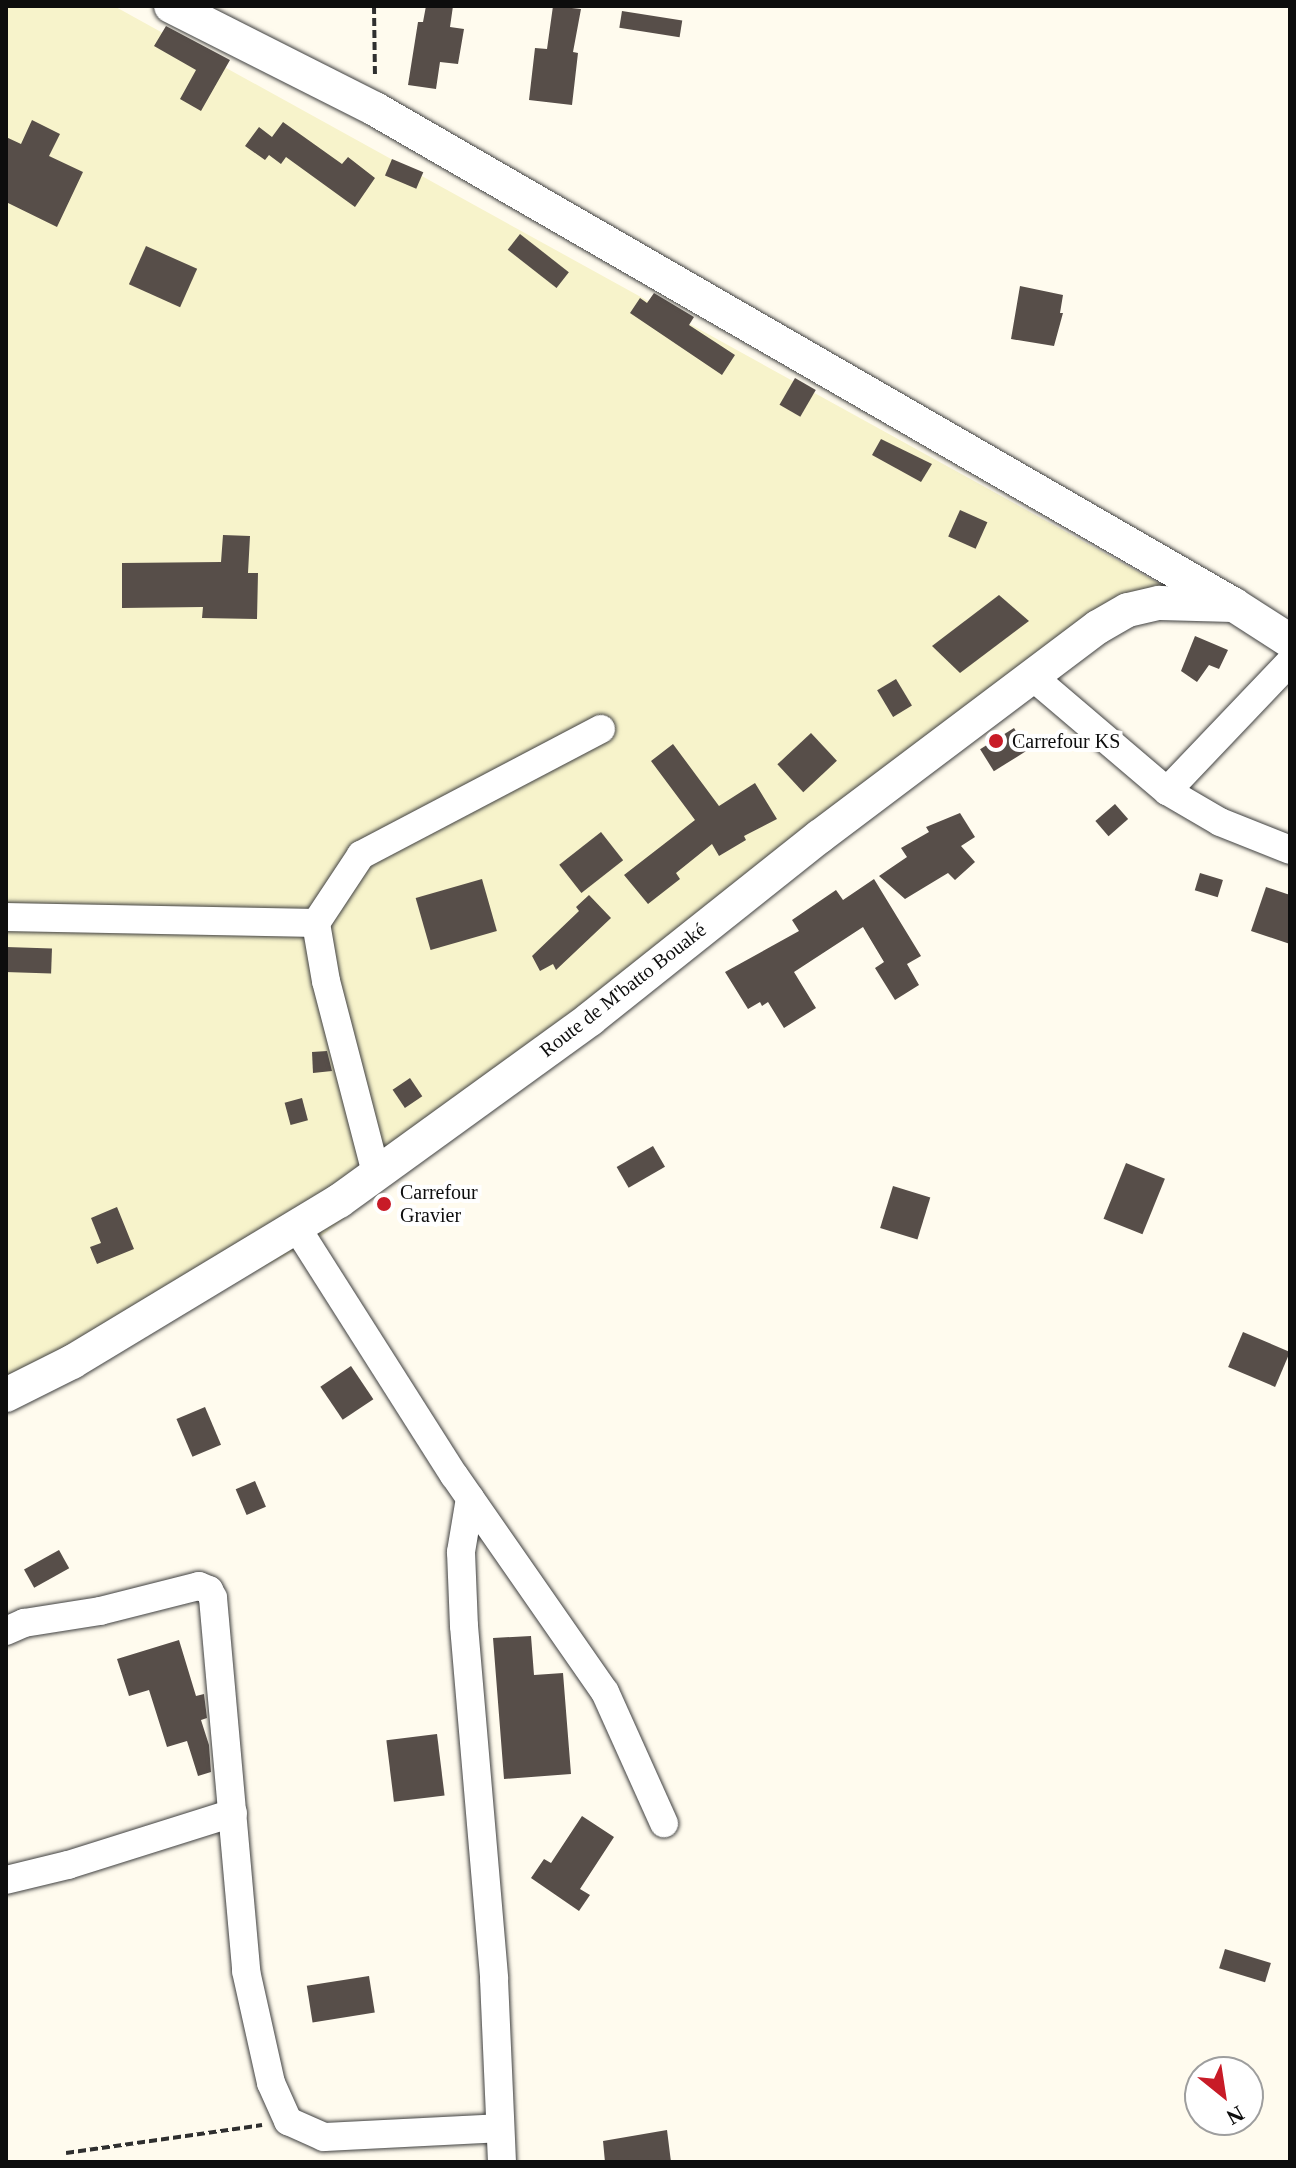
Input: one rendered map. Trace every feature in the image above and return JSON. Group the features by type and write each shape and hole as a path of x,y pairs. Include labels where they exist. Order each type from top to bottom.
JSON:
{"street":[{"path":"171,6 375,109 1234,605 1290,641"},
{"name":"Route de M'batto Bouaké","path":"6,1395 72,1362 297,1228 376,1173 590,1019 819,837 1098,627 1128,610 1159,603 1189,601 1234,605"},
{"path":"1167,791 1290,662"},
{"path":"1033,677 1167,791 1220,822 1290,850"},
{"path":"376,1173 329,995 316,923 361,855 601,729"},
{"path":"6,917 316,923"},
{"path":"297,1228 470,1498 605,1692 664,1823"},
{"path":"470,1498 461,1552 464,1626 494,1979 502,2162"},
{"path":"6,1631 24,1623 100,1611 199,1586 209,1590 213,1598 246,1971 271,2083 288,2121 324,2137 499,2128"},
{"path":"6,1880 68,1865 233,1813"}],"path":[{"path":"374,6 375,109"},
{"path":"66,2153 288,2121"}],"shaded area":[{"path":"6,6 114,6 1164,586 319,1238 6,1402"}],"building":[{"path":"426,6 453,6 450,27 464,29 458,64 440,62 436,89 408,85 418,22 423,22"},
{"path":"553,6 581,9 573,52 578,53 572,105 529,100 535,48 547,49"},
{"path":"622,11 682,21 680,37 619,28"},
{"path":"166,26 230,60 201,111 180,99 196,70 154,46"},
{"path":"32,120 60,134 49,156 83,172 57,227 6,202 6,137 21,144"},
{"path":"283,122 342,164 348,157 375,178 355,207 286,157 281,164 269,155 265,160 245,146 259,127 272,137"},
{"path":"392,159 423,172 416,189 385,176"},
{"path":"520,234 569,272 557,288 508,250"},
{"path":"146,246 197,269 180,307 129,284"},
{"path":"1020,286 1063,295 1060,313 1063,313 1054,346 1011,339"},
{"path":"654,293 694,317 689,325 735,355 722,375 630,313 640,298 647,303"},
{"path":"795,378 816,390 800,417 780,405"},
{"path":"881,439 932,464 921,482 872,455"},
{"path":"960,510 987,522 976,549 948,536"},
{"path":"223,535 250,536 248,573 258,573 257,619 202,618 203,607 122,608 122,563 221,562"},
{"path":"999,595 1029,621 960,673 932,646"},
{"path":"1195,636 1228,650 1219,669 1209,665 1197,682 1181,671"},
{"path":"896,679 912,706 893,717 877,690"},
{"path":"1014,728 1028,750 994,771 980,749"},
{"path":"811,733 837,761 803,792 777,764"},
{"path":"673,744 719,806 755,783 777,819 744,836 746,840 719,856 712,844 676,873 680,879 648,904 624,875 695,820 651,761"},
{"path":"1115,804 1128,819 1108,836 1095,821"},
{"path":"960,813 975,837 961,846 975,862 955,880 948,873 905,899 879,876 907,857 901,848 929,832 926,827"},
{"path":"601,832 623,860 581,893 559,865"},
{"path":"1200,873 1223,880 1218,897 1195,890"},
{"path":"482,879 497,931 431,950 416,898"},
{"path":"874,879 921,956 907,964 919,985 895,1000 875,968 884,962 863,927 794,972 816,1008 784,1028 768,1002 762,1006 760,1002 748,1009 725,972 799,931 792,920 836,890 843,900"},
{"path":"1266,887 1290,895 1290,944 1251,931"},
{"path":"589,895 611,918 556,970 553,964 540,971 532,956 579,911 576,907"},
{"path":"6,947 52,949 51,974 6,972"},
{"path":"327,1051 332,1071 313,1073 312,1052"},
{"path":"410,1078 422,1096 405,1108 393,1090"},
{"path":"302,1098 308,1120 291,1125 285,1103"},
{"path":"653,1146 665,1167 629,1188 617,1167"},
{"path":"1126,1163 1165,1179 1142,1234 1104,1219"},
{"path":"893,1186 930,1197 917,1239 880,1228"},
{"path":"117,1207 134,1249 97,1264 90,1247 101,1243 91,1218"},
{"path":"1243,1332 1290,1352 1275,1387 1228,1367"},
{"path":"351,1366 373,1399 343,1420 320,1387"},
{"path":"205,1407 221,1445 192,1457 176,1419"},
{"path":"255,1481 266,1507 247,1515 236,1489"},
{"path":"59,1550 69,1568 34,1588 24,1569"},
{"path":"531,1636 534,1675 563,1673 571,1774 504,1779 493,1638"},
{"path":"179,1640 196,1696 204,1694 207,1718 201,1720 209,1745 211,1772 198,1776 187,1741 167,1747 149,1690 129,1696 117,1659"},
{"path":"437,1734 445,1796 394,1802 386,1740"},
{"path":"582,1816 614,1837 580,1889 590,1895 579,1911 531,1878 544,1859 551,1863"},
{"path":"1225,1949 1271,1963 1265,1982 1219,1968"},
{"path":"369,1976 375,2013 313,2022 307,1986"},
{"path":"667,2130 671,2162 605,2162 603,2141"}],"place":[{"name":"Carrefour KS","path":"996,741"},
{"name":"Carrefour Gravier","path":"384,1204"}]}
